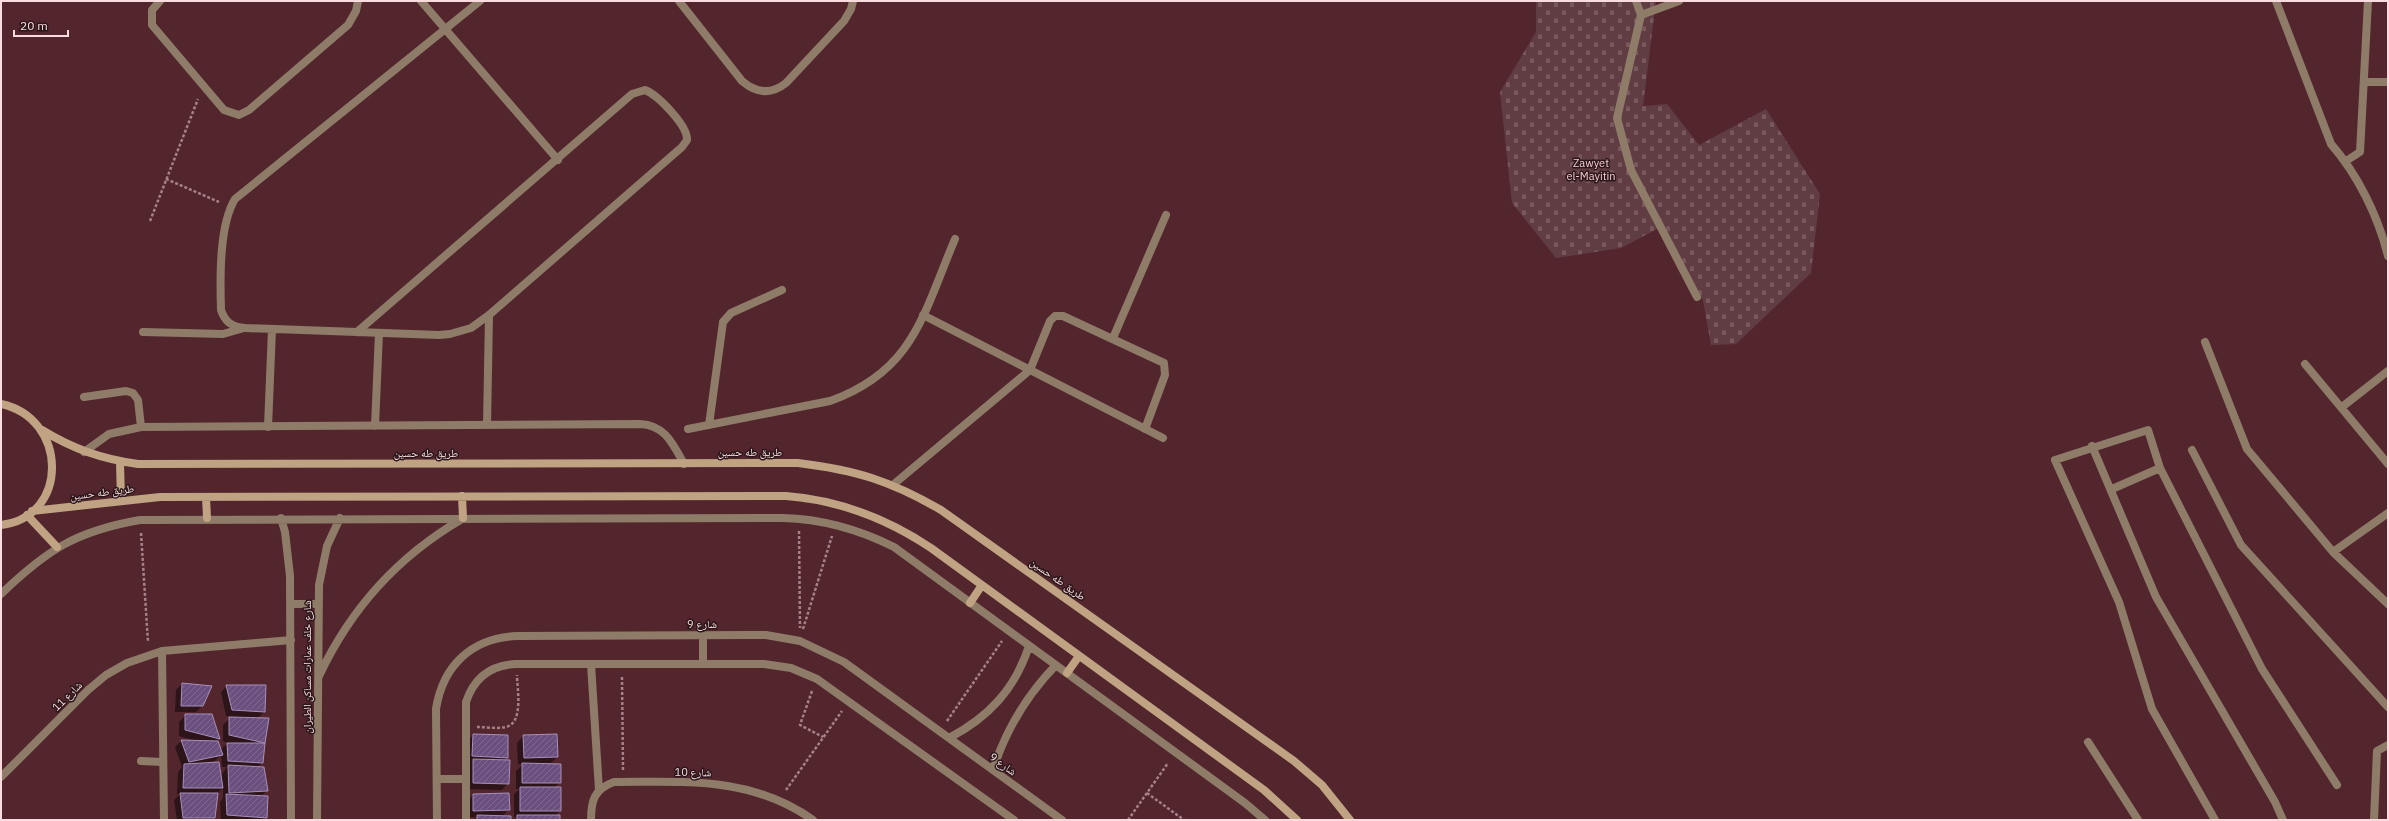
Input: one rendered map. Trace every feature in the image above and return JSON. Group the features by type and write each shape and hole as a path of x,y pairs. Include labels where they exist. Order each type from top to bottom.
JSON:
{"main road":[{"path":"1,404 27,415 42,430 52,453 52,472 47,491 29,513 16,522 1,525"},
{"name":"طريق طه حسين","path":"42,430 67,445 84,452 120,462 157,464 798,463 859,473 894,484 941,510 1294,761 1322,785 1350,820"},
{"path":"120,462 120,500"},
{"name":"طريق طه حسين","path":"29,513 160,496 786,496 825,501 862,511 898,527 931,548 1264,790 1297,820"},
{"path":"206,496 206,518"},
{"path":"462,496 463,518"},
{"path":"29,513 58,547"},
{"path":"970,603 982,585"},
{"path":"1067,673 1079,656"}],"street":[{"path":"160,1 152,10 152,25 203,86 228,113 245,113 348,24 356,12 358,1"},
{"path":"421,1 558,160"},
{"path":"357,332 558,160 632,94 645,90 657,96 684,129 687,136 682,147 489,315 471,328 450,334 379,333 238,328 226,322 220,310 224,231 230,206 241,192 480,1"},
{"path":"679,1 742,81 755,90 763,91 780,88 786,83 844,21 851,9 853,1"},
{"path":"1636,1 1641,15 1617,118 1631,170 1698,297"},
{"path":"1641,15 1679,1"},
{"path":"2276,1 2331,144 2346,161 2385,227 2388,256"},
{"path":"2346,161 2360,152 2365,82 2368,1"},
{"path":"2365,82 2388,82"},
{"path":"1113,338 1166,215"},
{"path":"688,429 830,401 851,394 870,384 888,370 914,335 955,239"},
{"path":"709,425 723,322 731,313 782,290"},
{"path":"487,426 489,315"},
{"path":"923,315 1163,438"},
{"path":"894,484 1030,370 1050,321 1055,316 1064,316 1158,358 1166,366 1165,374 1144,429"},
{"path":"143,332 223,334 245,328"},
{"path":"268,427 272,329"},
{"path":"375,426 379,333"},
{"path":"2205,342 2247,449 2333,552 2388,604"},
{"path":"2304,364 2342,407 2388,464"},
{"path":"2342,407 2388,371"},
{"path":"84,397 126,391 133,393 138,400 141,428"},
{"path":"84,452 109,434 141,428 648,425 656,427 668,436 684,464"},
{"path":"2215,820 2152,709 2119,602 2055,460 2092,446 2148,430 2160,468 2262,669 2337,785"},
{"path":"2092,446 2112,489 2156,597 2275,802 2283,820"},
{"path":"2192,450 2241,545 2388,707"},
{"path":"2112,489 2160,468"},
{"path":"2333,552 2388,513"},
{"path":"1,594 58,547 106,527 140,520 206,518 799,518 836,524 873,536 894,547 1246,803 1265,820"},
{"name":"شارع خلف عمارات مساكن الطيران","path":"281,518 285,532 288,554 290,604 291,820"},
{"name":"شارع خلف عمارات مساكن الطيران","path":"317,820 318,604 327,546 340,518"},
{"path":"317,678 343,630 377,586 417,548 463,518"},
{"path":"290,604 318,604"},
{"name":"شارع 9","path":"437,820 436,709 438,695 445,677 457,660 478,644 503,636 766,635 800,641 844,662 1060,819"},
{"path":"703,636 703,664"},
{"name":"شارع 11","path":"1,777 106,675 126,663 148,654 162,651 291,640"},
{"path":"949,738 980,720 997,703 1015,679 1029,646"},
{"path":"162,651 164,820"},
{"path":"466,820 466,702 478,680 499,666 516,664 703,664 778,665 817,679 849,700 1014,820"},
{"path":"591,664 599,790 591,804 591,820"},
{"path":"993,770 1002,744 1017,713 1028,696 1056,665"},
{"path":"2088,742 2138,820"},
{"path":"2374,820 2377,751 2388,745"},
{"path":"141,761 163,762"},
{"path":"437,780 465,779"},
{"name":"شارع 10","path":"599,790 614,782 717,783 759,792 779,800 813,820"}],"path":[{"path":"150,221 203,86"},
{"path":"166,179 230,206"},
{"path":"799,518 800,641"},
{"path":"140,520 148,654"},
{"path":"800,641 836,524"},
{"path":"940,732 1009,631"},
{"path":"465,727 506,727 514,721 517,712 516,664"},
{"path":"622,664 623,782"},
{"path":"817,679 799,723 801,728 823,737"},
{"path":"779,800 849,700"},
{"path":"1128,820 1176,752"},
{"path":"1147,793 1184,820"}],"green space":[{"name":"Zawyet el-Mayitin","path":"1536,1 1656,1 1643,106 1667,104 1699,145 1766,109 1820,194 1811,273 1736,344 1711,345 1703,300 1659,228 1621,248 1556,258 1512,203 1500,92 1536,32"}],"building":[{"path":"182,683 212,686 203,706 181,706"},
{"path":"226,685 266,685 265,712 232,710"},
{"path":"185,714 212,714 220,739 185,730"},
{"path":"229,717 269,718 265,743 229,735"},
{"path":"473,734 508,735 508,758 472,756"},
{"path":"557,734 558,757 524,758 523,735"},
{"path":"181,740 218,741 223,755 189,762"},
{"path":"227,743 265,743 263,763 228,761"},
{"path":"473,759 510,760 509,784 473,783"},
{"path":"219,762 223,788 183,788 184,764"},
{"path":"522,763 561,764 561,783 522,783"},
{"path":"228,765 264,767 268,791 229,793"},
{"path":"520,787 561,787 561,811 520,811"},
{"path":"180,793 218,793 215,818 183,818"},
{"path":"509,793 510,810 473,811 473,794"},
{"path":"226,794 268,796 267,818 227,815"},
{"path":"477,815 511,816 511,820 477,820"},
{"path":"517,815 560,815 560,820 517,820"}]}
